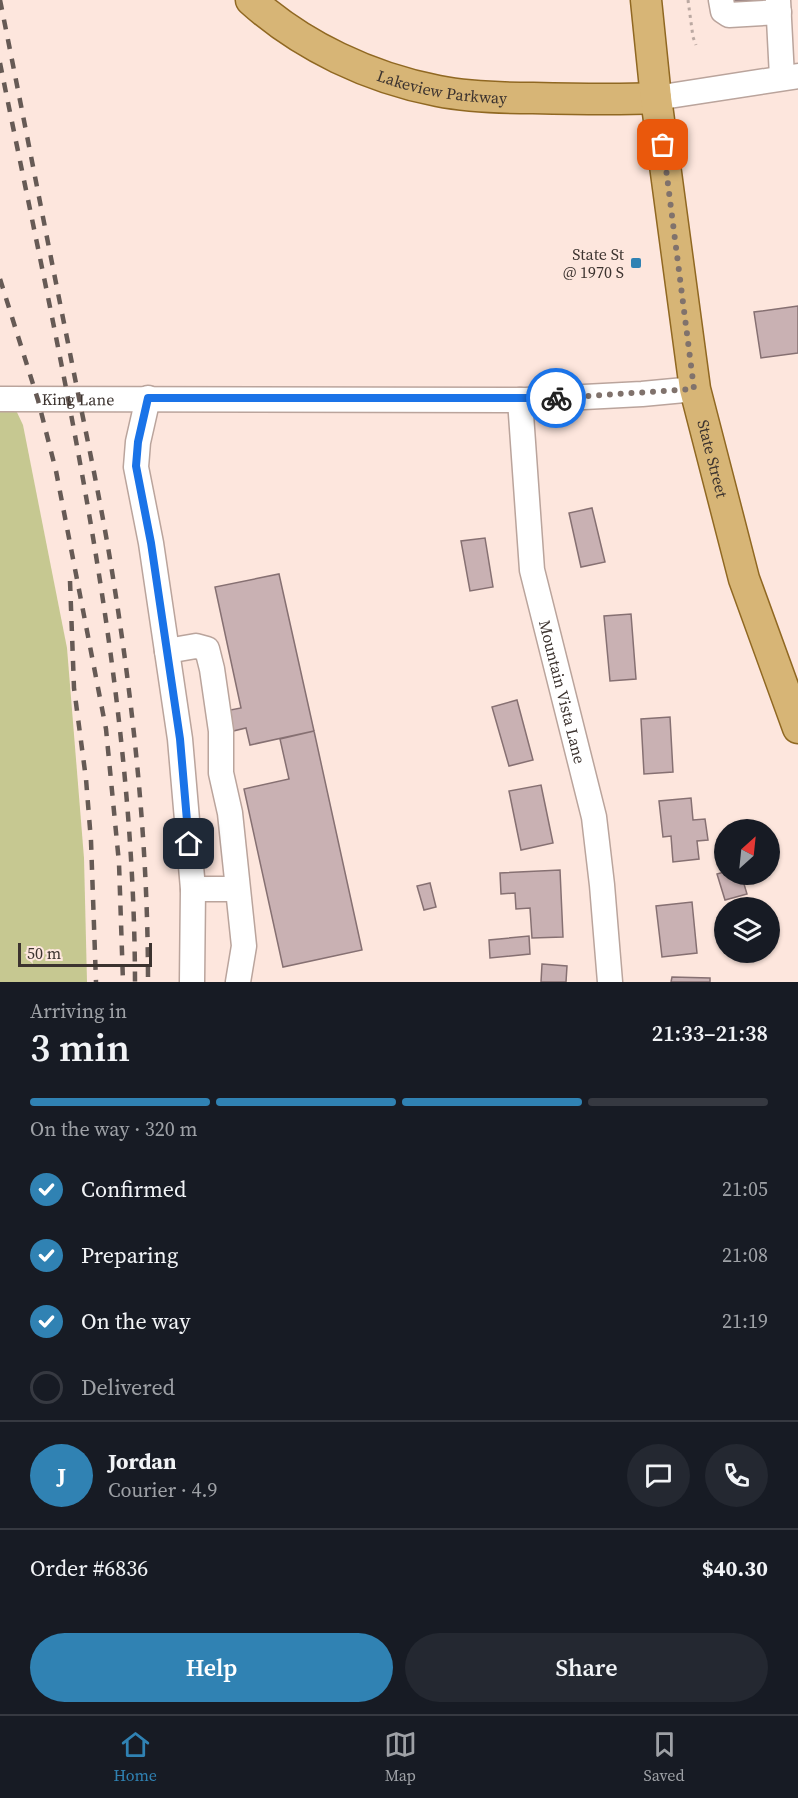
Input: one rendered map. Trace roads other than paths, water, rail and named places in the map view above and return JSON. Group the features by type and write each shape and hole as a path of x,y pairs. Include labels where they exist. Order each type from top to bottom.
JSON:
{"main road":[{"name":"Lakeview Parkway","path":"251,0 306,40 356,66 402,83 440,91 495,98 598,100 656,98"},
{"name":"State Street","path":"646,0 656,98 694,389 744,579 798,728"}],"street":[{"path":"656,98 790,77 779,6 729,15 723,11 722,0"},
{"name":"King Lane","path":"0,399 520,400 694,389"},
{"path":"148,398 138,442 136,466 151,543 180,739 194,890 192,982"},
{"name":"Mountain Vista Lane","path":"520,400 532,570 594,818 610,982"},
{"path":"167,651 196,646 207,649 212,669 221,731 222,773 231,813 243,946 238,982"},
{"path":"183,775 222,773"},
{"path":"194,890 237,889"}],"railway":[{"path":"0,0 95,478 126,664 142,823 148,982"},
{"path":"0,63 69,405 108,634 122,750 131,866 135,982"},
{"path":"0,279 38,400 56,471 106,729 119,863 123,982"},
{"path":"70,581 74,688 86,779 91,841 96,982"}],"place":[{"name":"State St @ 1970 S","path":"636,263"}]}
